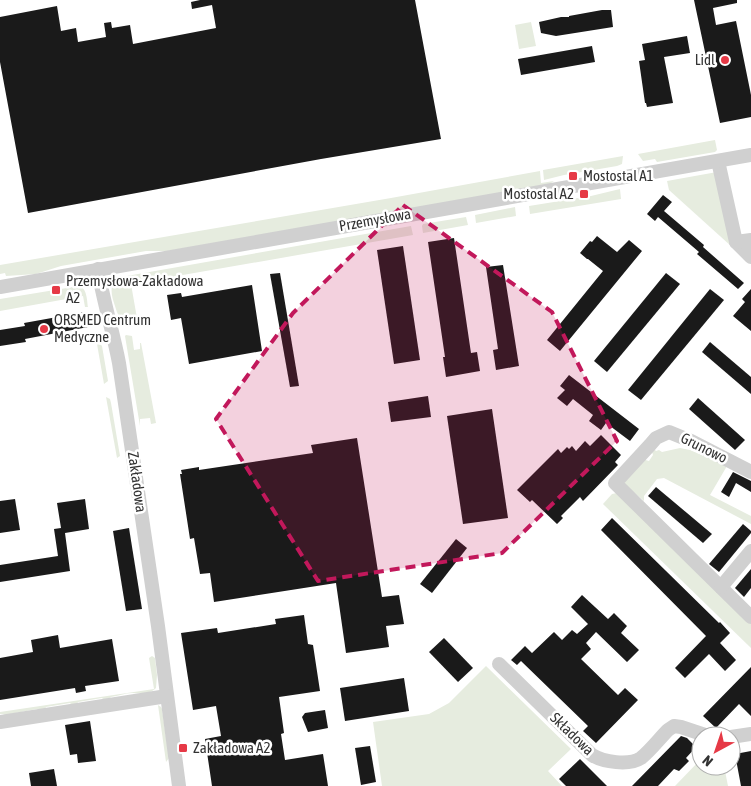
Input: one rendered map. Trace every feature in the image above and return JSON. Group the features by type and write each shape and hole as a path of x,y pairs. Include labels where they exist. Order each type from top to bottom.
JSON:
{"street":[{"name":"Przemysłowa","path":"0,287 751,155"},
{"path":"718,161 736,242 751,257"},
{"path":"736,242 751,240"},
{"name":"Zakładowa","path":"98,269 119,363 158,626 179,786"},
{"name":"Grunowo","path":"721,587 616,483 656,438 669,432 691,441 751,472"},
{"path":"751,551 721,587 751,617"},
{"name":"Składowa","path":"499,664 592,755 599,759 613,762 639,759 674,726 691,730"},
{"path":"0,722 167,696"}],"highlighted area":[{"path":"403,205 552,312 617,441 502,553 318,581 216,419 293,313"}],"shaded area":[{"path":"531,22 536,46 519,49 515,25"},
{"path":"715,140 717,150 715,152 657,162 655,159 643,161 638,154"},
{"path":"623,156 622,164 617,166 544,180 543,170"},
{"path":"540,171 541,183 554,181 548,185 168,251 146,251 61,266 36,274 6,276 5,273 0,274 0,265"},
{"path":"717,172 731,246 669,190 667,181"},
{"path":"620,189 621,199 530,214 529,206 591,196"},
{"path":"515,207 516,216 476,223 475,215"},
{"path":"466,217 468,225 423,233 423,224"},
{"path":"411,226 413,235 131,284 138,324 133,324 131,320 120,317 112,297 112,286 121,277"},
{"path":"79,286 84,289 88,307 85,307 83,296 0,311 0,299"},
{"path":"126,335 132,336 134,350 140,349 141,343 156,423 151,424 150,418 140,419 140,426"},
{"path":"97,344 102,346 108,381 104,384"},
{"path":"106,397 110,399 111,403 120,456 117,458"},
{"path":"680,448 690,450 727,466 710,495 751,516 751,524 664,478 657,479 644,496 644,501 623,483 642,459 649,461 654,449 662,452"},
{"path":"617,493 751,624 751,648 603,504 612,494"},
{"path":"152,656 155,658 156,688 151,692 127,693 154,689 149,658"},
{"path":"486,666 571,749 548,771 562,786 382,786 373,722 429,714 449,703"},
{"path":"127,693 104,700 102,698 78,702 72,705 70,703 39,710 0,714 0,712"},
{"path":"158,705 162,709 169,758 166,762"},
{"path":"691,769 691,776 726,776 728,786 675,786"}],"building":[{"path":"200,0 415,0 441,139 28,213 0,62 0,17 57,6 61,31 76,28 78,42 106,37 104,23 111,22 112,28 130,25 133,44 216,28 212,5 192,9 191,2"},
{"name":"Lidl","path":"694,0 737,0 737,3 713,8 716,25 736,21 751,95 751,117 720,123"},
{"path":"611,10 613,27 556,36 541,33 539,22"},
{"path":"687,36 690,53 664,57 673,103 647,107 639,61 645,60 642,44"},
{"path":"592,46 595,62 521,75 518,59"},
{"path":"663,195 672,202 664,211 744,283 738,289 658,217 655,221 647,214"},
{"path":"597,236 617,252 629,240 642,251 560,351 547,340 603,271 580,253"},
{"path":"454,238 471,353 477,352 480,371 446,377 443,357 445,357 428,242"},
{"path":"403,246 420,360 394,364 377,250"},
{"path":"503,265 519,366 496,370 493,350 498,349 486,267"},
{"path":"280,273 299,386 290,387 270,274"},
{"path":"666,273 680,284 607,372 594,361"},
{"path":"252,285 262,351 189,364 181,318 171,320 167,295 181,293 182,297"},
{"path":"710,289 724,300 641,400 628,390"},
{"path":"751,289 751,331 733,316 745,302 742,299"},
{"name":"ORSMED Centrum Medyczne","path":"85,312 88,327 25,339 26,342 0,346 0,330 25,326 24,323"},
{"path":"710,342 751,377 751,394 702,352"},
{"path":"569,375 639,429 630,441 606,423 601,430 589,421 593,415 573,399 567,406 557,398 565,390 560,386"},
{"path":"428,396 431,417 391,422 388,402"},
{"path":"698,398 745,440 735,450 689,409"},
{"path":"492,409 508,518 463,524 447,416"},
{"path":"601,435 621,455 615,462 618,465 583,501 580,497 561,516 563,518 557,524 532,500 530,502 517,490 558,449 561,453 567,447 569,449 572,446 576,451 585,441 590,446"},
{"path":"357,438 382,597 399,595 404,624 386,626 389,647 346,653 336,583 214,602 210,573 200,574 194,538 190,539 180,474 182,474 181,470 199,467 199,470 313,453 311,445"},
{"path":"733,472 751,481 751,492 736,483 729,497 721,492"},
{"path":"656,487 712,534 703,543 648,496"},
{"path":"15,499 20,530 0,533 0,501"},
{"path":"85,499 89,529 65,533 70,571 0,582 0,565 58,556 54,529 61,528 57,503"},
{"path":"612,518 730,633 720,643 736,660 725,671 709,654 685,678 675,668 706,636 601,530"},
{"path":"743,524 751,533 719,572 709,564"},
{"path":"129,528 142,609 126,611 113,531"},
{"path":"456,539 467,548 432,593 420,584"},
{"path":"751,569 751,588 744,597 735,588"},
{"path":"582,595 608,619 614,613 627,626 621,633 639,650 627,662 596,632 586,643 591,649 581,659 618,695 625,688 638,700 596,743 583,731 588,726 521,661 517,665 511,660 525,646 532,653 554,632 562,640 572,630 577,634 588,624 571,607"},
{"path":"304,615 308,644 313,645 320,691 279,697 284,733 281,734 285,760 323,754 328,786 212,786 205,739 221,736 216,706 193,710 181,633 217,628 218,633 276,624 275,619"},
{"path":"58,635 60,648 112,639 119,681 85,686 86,691 76,693 75,688 0,700 0,658 33,652 31,640"},
{"path":"444,638 473,668 458,682 429,652"},
{"path":"751,667 751,716 739,704 718,726 714,726 703,716"},
{"path":"404,678 409,711 345,721 340,688"},
{"path":"325,710 328,728 308,732 302,717 305,713"},
{"path":"90,721 96,761 78,763 77,754 70,755 65,725"},
{"path":"681,736 691,742 691,752 686,758 689,761 679,771 674,769 658,786 632,786"},
{"path":"370,746 376,782 361,785 355,748"},
{"path":"751,751 751,786 741,786 739,776 741,776 741,753"},
{"path":"580,759 607,786 566,786 559,779"},
{"path":"54,769 57,786 31,786 29,773"}],"place":[{"name":"Lidl","path":"725,60"},
{"name":"Mostostal A1","path":"573,176"},
{"name":"Mostostal A2","path":"584,194"},
{"name":"Przemysłowa-Zakładowa A2","path":"56,290"},
{"name":"ORSMED Centrum Medyczne","path":"44,329"},
{"name":"Zakładowa A2","path":"183,748"}]}
